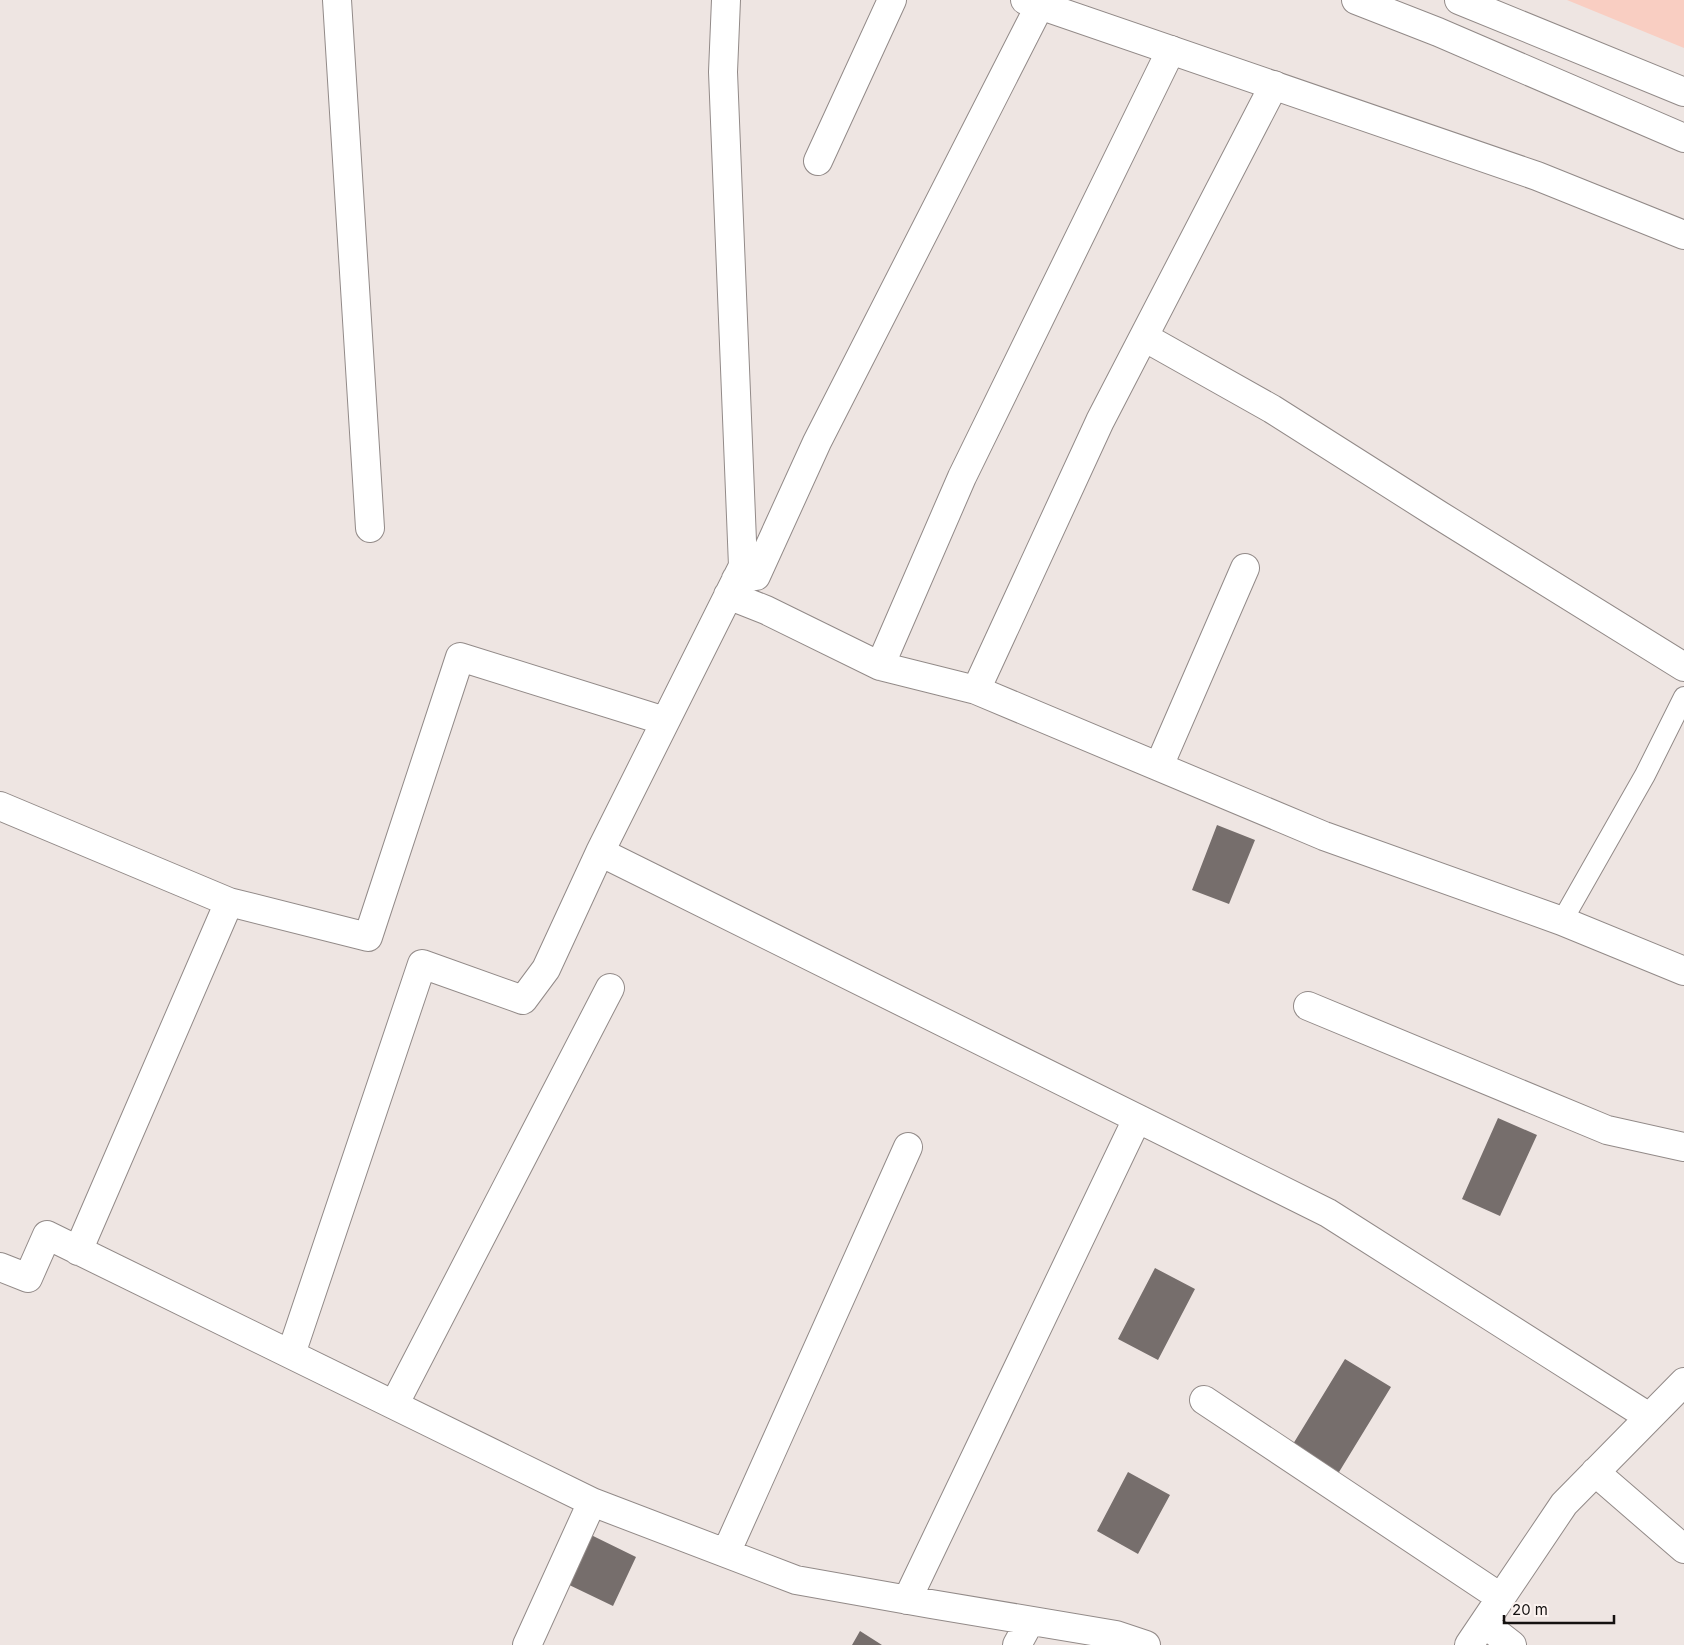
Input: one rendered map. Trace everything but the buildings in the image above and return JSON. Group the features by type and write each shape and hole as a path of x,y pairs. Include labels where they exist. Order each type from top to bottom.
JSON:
{"street":[{"path":"337,0 370,528"},
{"path":"291,1354 422,964 523,1000 546,969 600,852 743,566 723,72 726,0"},
{"path":"818,161 892,0"},
{"path":"1356,0 1438,32 1684,138"},
{"path":"1459,0 1684,92"},
{"path":"732,587 756,576 816,442 1033,3 1537,176 1684,235"},
{"path":"880,666 962,477 1171,50"},
{"path":"976,690 1100,421 1274,85"},
{"path":"1144,338 1272,409 1684,668"},
{"path":"1158,766 1245,568"},
{"path":"732,587 766,610 880,666 976,690 1324,836 1562,921 1684,971"},
{"path":"0,806 229,902 368,937 460,658 665,721"},
{"path":"600,852 1328,1213 1649,1417"},
{"path":"78,1251 229,902"},
{"path":"394,1405 610,988"},
{"path":"1308,1006 1607,1130 1684,1147"},
{"path":"907,1600 1137,1119"},
{"path":"726,1553 908,1147"},
{"path":"0,1267 28,1278 47,1235 592,1502 796,1580 1116,1635 1146,1645"},
{"path":"1512,1645 1477,1634 1564,1504 1684,1382"},
{"path":"1204,1400 1500,1597"},
{"path":"1595,1472 1684,1549"},
{"path":"527,1645 592,1502"},
{"path":"1017,1645 1030,1621"}],"lane":[{"path":"1562,921 1644,775 1684,697"}],"shaded area":[{"path":"1567,0 1684,0 1684,48"}]}
